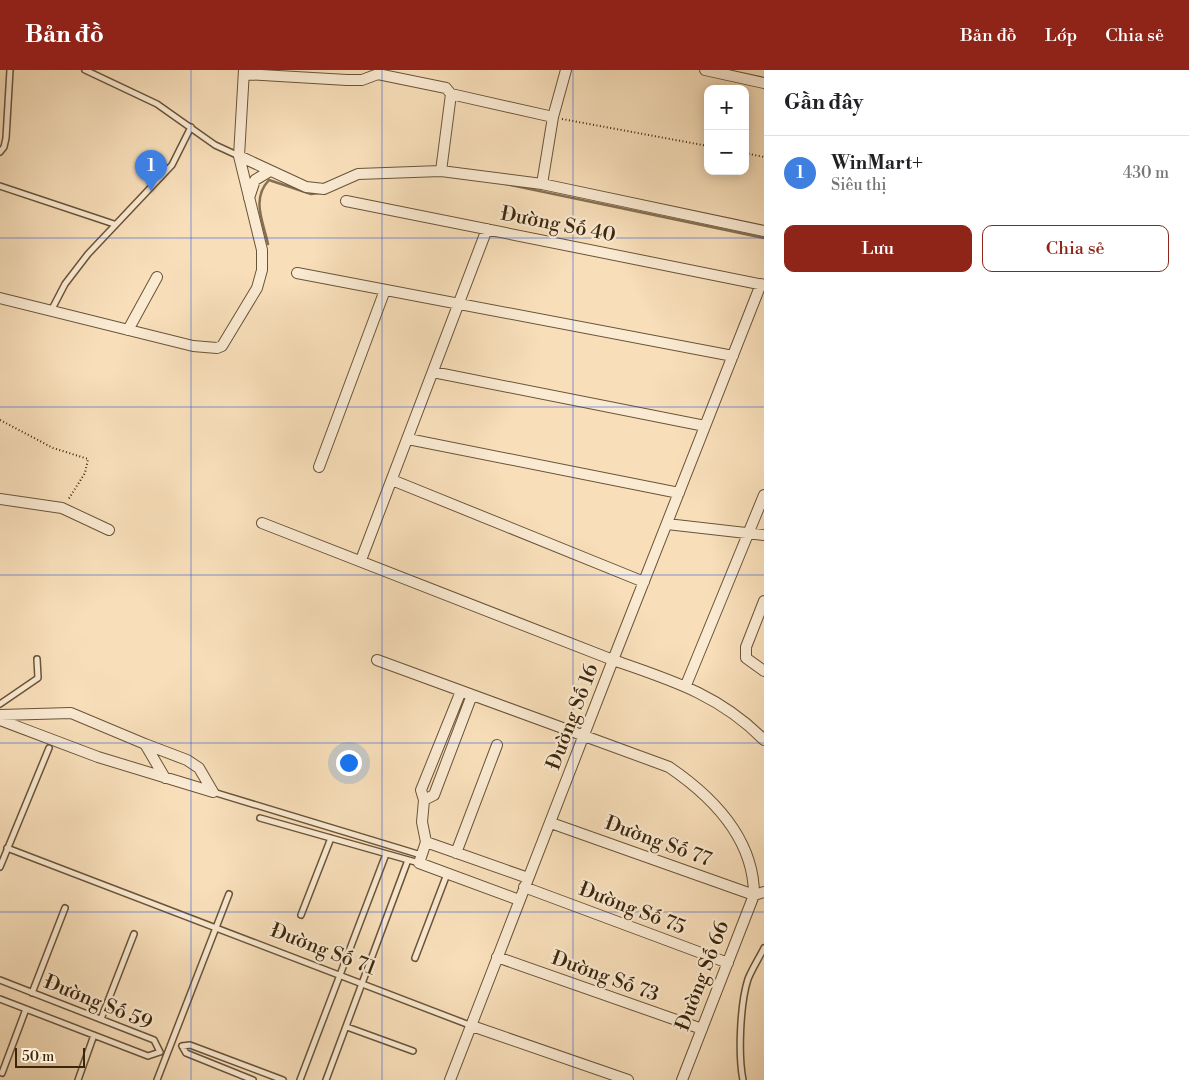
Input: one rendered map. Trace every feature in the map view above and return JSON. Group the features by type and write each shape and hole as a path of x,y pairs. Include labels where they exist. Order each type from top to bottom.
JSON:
{"street":[{"path":"542,184 553,117 566,70"},
{"path":"705,70 764,83"},
{"path":"0,298 52,309 193,346 217,348 222,346 257,288 262,270 262,250 239,156 244,72 321,74 362,80 371,75 378,74 446,88 451,94 553,117"},
{"path":"441,171 451,94"},
{"path":"239,156 306,187 324,189 358,174 441,171 542,184 764,231"},
{"path":"249,198 255,180 270,171"},
{"name":"Đường Số 40","path":"346,201 762,284"},
{"path":"361,560 487,229"},
{"path":"297,273 732,356"},
{"path":"128,330 157,276"},
{"path":"762,284 613,660 686,685 733,712 764,740"},
{"path":"319,467 385,290"},
{"path":"433,372 705,426"},
{"path":"408,439 679,493"},
{"path":"392,480 644,582"},
{"path":"686,685 764,496"},
{"path":"0,498 62,508 109,530"},
{"name":"Đường Số 16","path":"262,523 361,560 613,660 472,1026"},
{"path":"667,524 764,534"},
{"path":"764,601 746,647 746,658 764,671"},
{"path":"377,660 669,767 693,784 712,801 745,849 759,893"},
{"path":"461,691 421,790 424,800 422,822 426,842 420,859 448,873 519,900"},
{"path":"424,800 434,795 472,695"},
{"path":"0,715 71,713 187,760 199,768 213,792"},
{"path":"0,720 98,757 213,792"},
{"path":"146,744 166,778"},
{"path":"456,853 497,745"},
{"name":"Đường Số 77","path":"551,823 759,893"},
{"name":"Đường Số 75","path":"426,842 728,963"},
{"name":"Đường Số 66","path":"682,1080 728,963 759,893"},
{"name":"Đường Số 73","path":"497,957 702,1029"},
{"path":"450,1080 472,1026"},
{"name":"Đường Số 71","path":"472,1026 616,1078 628,1080"}],"lane":[{"path":"0,152 4,147 6,138 10,70"},
{"path":"85,70 157,104 215,146 239,156"},
{"path":"52,309 72,273 114,224 172,165 191,127"},
{"path":"0,186 114,224"},
{"path":"0,704 38,678 37,659"},
{"path":"0,867 49,748"},
{"path":"213,792 420,859"},
{"path":"260,818 408,860 420,859"},
{"path":"300,915 331,838"},
{"name":"Đường Số 71","path":"7,848 472,1026"},
{"path":"300,1080 386,854"},
{"path":"326,1080 408,860"},
{"path":"415,958 448,873"},
{"path":"157,1080 230,894"},
{"path":"32,993 65,908"},
{"path":"101,1019 134,934"},
{"path":"742,1080 739,1062 740,1031 748,980 764,948"},
{"name":"Đường Số 59","path":"0,980 154,1040 160,1052 148,1056 0,999"},
{"path":"2,1073 26,1009"},
{"path":"346,1027 413,1051"},
{"path":"78,1080 94,1035"},
{"path":"172,1042 182,1046 190,1045 283,1080"},
{"path":"182,1046 186,1053 253,1080"},
{"path":"160,1052 167,1054"}],"path":[{"path":"553,117 704,145"},
{"path":"749,154 764,157"},
{"path":"0,420 53,448 88,459 85,473 62,508"}],"waterway":[{"path":"268,244 259,203 264,187 269,180 311,194 328,192"},
{"path":"506,184 764,238"}],"place":[{"name":"WinMart+","path":"151,191"}]}
